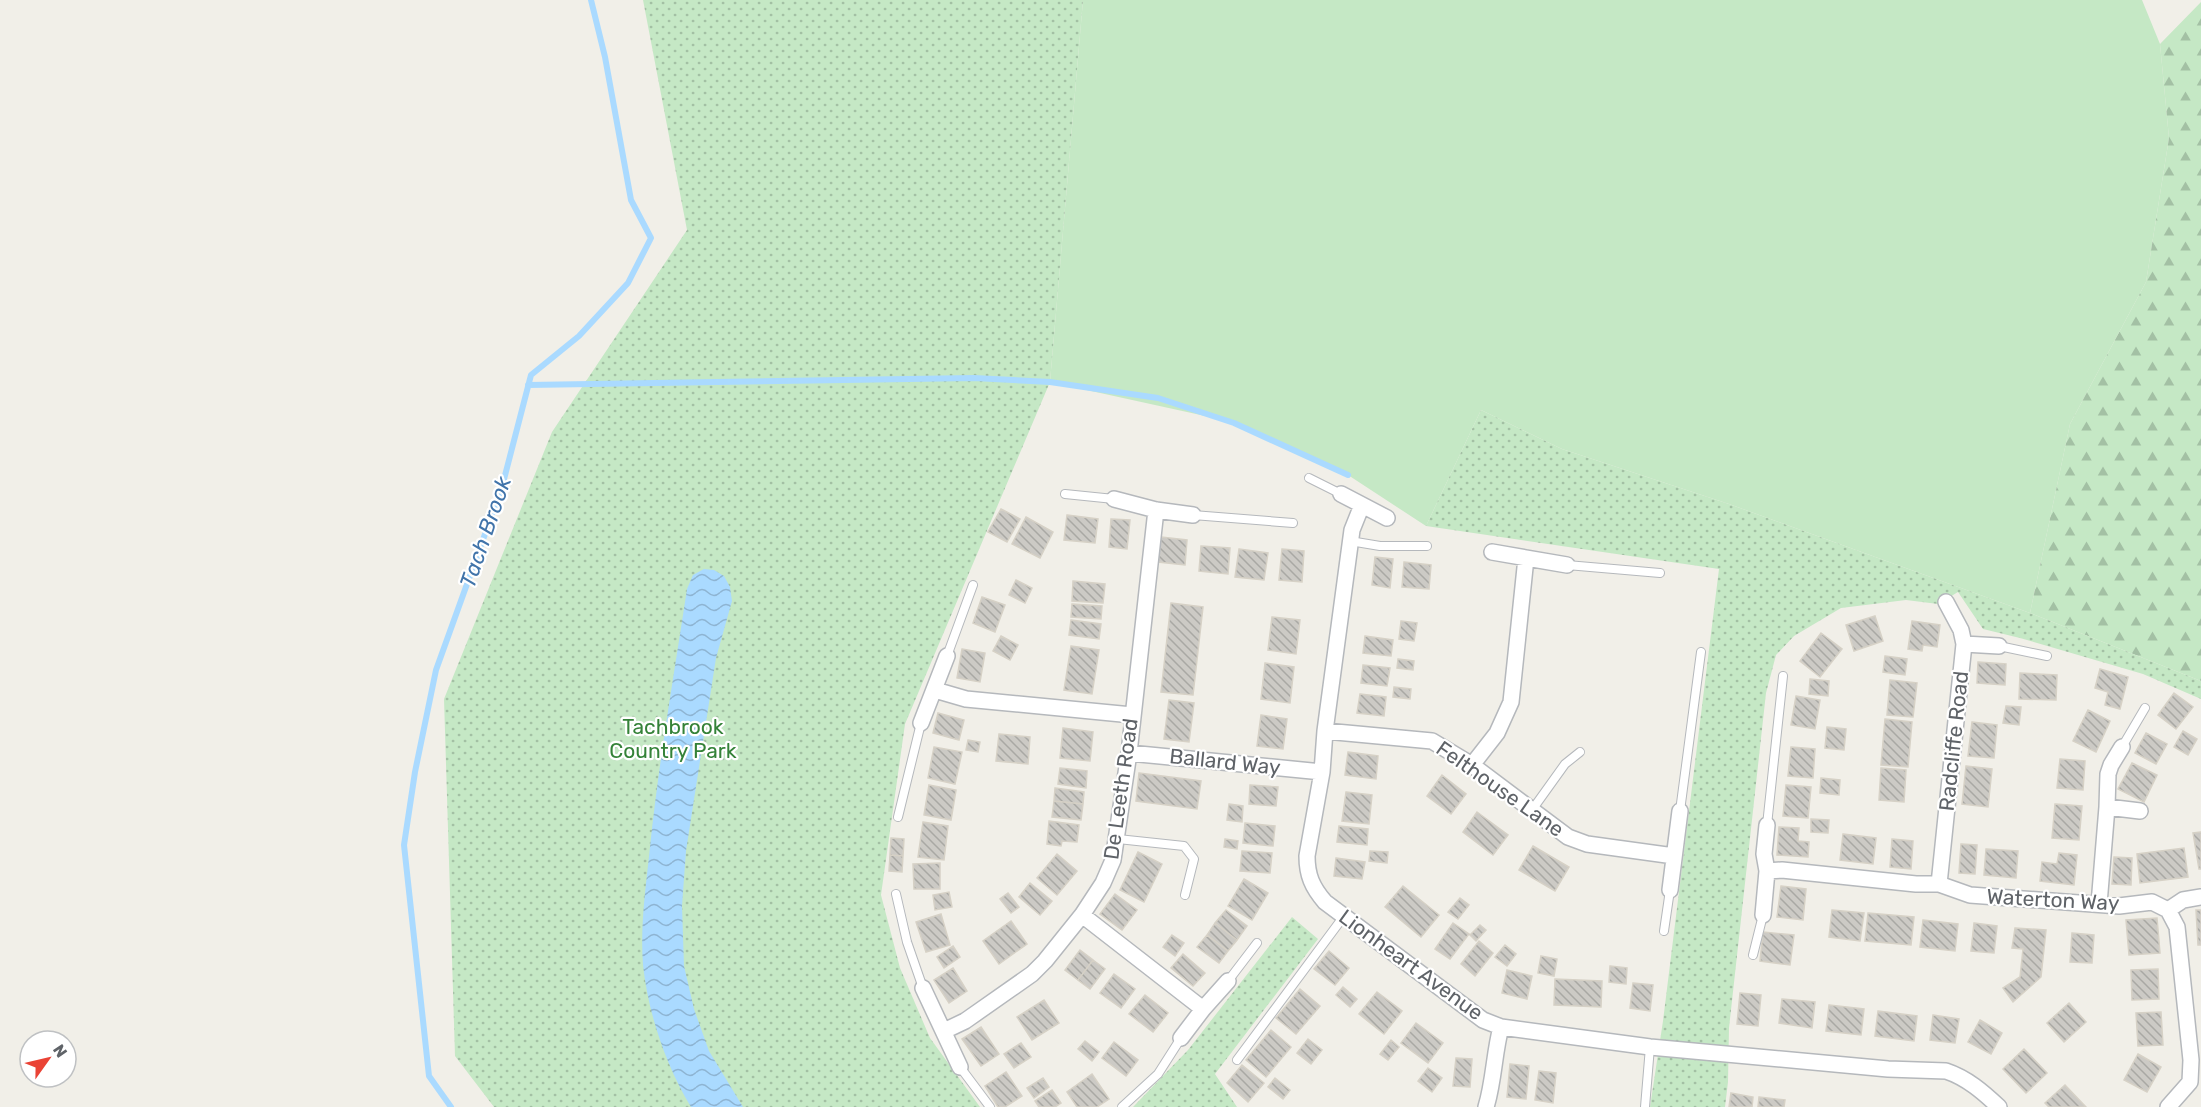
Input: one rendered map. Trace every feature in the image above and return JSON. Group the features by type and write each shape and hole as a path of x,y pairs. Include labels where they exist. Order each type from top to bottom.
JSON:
{"street":[{"path":"1341,494 1387,518"},
{"path":"1114,499 1156,510 1193,515"},
{"name":"Lionheart Avenue","path":"1362,505 1350,541 1325,731 1322,772 1307,856 1310,882 1324,902 1483,1020 1501,1027 1650,1047 1888,1069 1946,1071 1977,1087 1999,1107"},
{"name":"De Leeth Road","path":"944,1031 965,1021 1032,974 1045,961 1082,915 1103,883 1113,860 1118,839 1129,753 1156,510"},
{"path":"1492,552 1567,565"},
{"path":"1472,765 1497,733 1510,702 1526,558"},
{"name":"Radcliffe Road","path":"1939,884 1964,644 1961,630 1946,602"},
{"path":"1964,644 2000,646"},
{"path":"921,723 947,656"},
{"path":"935,690 966,699 1132,715"},
{"name":"Felthouse Lane","path":"1325,731 1432,741 1472,765 1568,837 1587,844 1674,856"},
{"path":"2099,904 2108,774 2122,747"},
{"name":"Ballard Way","path":"1129,753 1322,772"},
{"path":"2107,807 2140,811"},
{"path":"1670,890 1680,812"},
{"path":"1763,915 1767,871 1764,854 1767,825"},
{"name":"Waterton Way","path":"1767,871 1782,870 1916,884 1939,884 1970,895 2119,906 2152,902 2168,910"},
{"path":"2168,1107 2195,1084 2177,927 2168,910 2183,900 2201,897"},
{"path":"1082,915 1203,1009"},
{"path":"1181,1038 1228,981"},
{"path":"923,988 960,1067"},
{"path":"1486,1107 1501,1027"}],"lane":[{"path":"1309,478 1341,494"},
{"path":"1065,494 1114,499"},
{"path":"1193,515 1293,524"},
{"path":"1350,541 1380,546 1427,546"},
{"path":"1567,565 1660,573"},
{"path":"947,656 974,585"},
{"path":"2000,646 2047,656"},
{"path":"1680,812 1701,652"},
{"path":"1767,825 1783,676"},
{"path":"2122,747 2145,708"},
{"path":"898,818 921,723"},
{"path":"1532,810 1565,764 1580,752"},
{"path":"1118,839 1184,846 1194,859 1185,895"},
{"path":"1664,931 1670,890"},
{"path":"896,894 907,942 923,988"},
{"path":"1753,955 1763,915"},
{"path":"1238,1060 1344,916"},
{"path":"1228,981 1257,943"},
{"path":"1122,1107 1158,1074 1181,1038"},
{"path":"1646,1107 1650,1047"},
{"path":"960,1067 990,1107"}],"green space":[{"name":"Tachbrook Country Park","path":"643,0 1083,0 1050,382 905,724 881,895 900,968 930,1038 980,1107 494,1107 455,1056 444,699 552,432 687,230"},
{"path":"1083,0 2142,0 2160,44 2169,138 2146,282 2070,424 2030,613 1729,504 1562,449 1481,410 1426,526 1348,475 1228,421 1050,382"},
{"path":"2201,2 2201,681 2030,613 2070,424 2146,282 2169,138 2160,44"},
{"path":"1481,410 1562,449 1729,504 2030,613 2201,681 2201,699 2143,674 1983,629 1958,592 1938,604 1906,600 1841,608 1794,636 1776,655 1766,693 1729,1028 1725,1107 1650,1107 1663,1021 1719,569 1426,526"},
{"path":"1292,917 1318,939 1215,1074 1237,1107 1133,1107 1188,1050"}],"water":[{"path":"704,569 714,570 724,576 730,587 732,601 716,658 686,851 682,906 684,966 694,1009 709,1051 743,1107 691,1107 666,1057 649,1002 643,965 642,935 645,891 667,718 687,589 693,575"}],"building":[{"path":"1001,509 1020,519 1007,542 988,532"},
{"path":"1067,515 1098,519 1095,543 1064,540"},
{"path":"1026,517 1053,532 1040,558 1012,544"},
{"path":"1111,519 1130,520 1127,549 1109,547"},
{"path":"1161,537 1187,540 1185,565 1158,562"},
{"path":"1201,546 1230,548 1228,574 1199,571"},
{"path":"1239,549 1268,553 1264,580 1235,577"},
{"path":"1282,549 1304,551 1302,582 1279,580"},
{"path":"1375,557 1393,559 1390,588 1372,585"},
{"path":"1404,562 1431,565 1429,589 1402,587"},
{"path":"1016,580 1032,588 1025,603 1009,595"},
{"path":"1073,581 1105,584 1103,603 1072,601"},
{"path":"982,597 1005,605 995,632 973,623"},
{"path":"1171,603 1203,607 1193,695 1161,692"},
{"path":"1072,604 1102,606 1101,619 1071,617"},
{"path":"1875,616 1883,641 1854,651 1846,625"},
{"path":"1272,617 1300,620 1296,654 1268,650"},
{"path":"1071,620 1101,624 1099,639 1069,635"},
{"path":"1401,621 1417,623 1414,641 1399,639"},
{"path":"1912,621 1940,625 1937,647 1923,645 1922,651 1908,649"},
{"path":"1821,633 1842,649 1820,677 1800,661"},
{"path":"1001,636 1018,645 1010,660 993,651"},
{"path":"1365,636 1393,640 1391,656 1363,653"},
{"path":"1071,646 1099,650 1092,694 1064,690"},
{"path":"962,649 985,653 980,682 957,678"},
{"path":"1885,656 1907,659 1905,675 1883,672"},
{"path":"1398,659 1414,661 1413,670 1397,668"},
{"path":"1978,662 2006,664 2005,685 1977,683"},
{"path":"1265,663 1294,667 1290,703 1261,699"},
{"path":"1363,665 1390,668 1387,686 1361,683"},
{"path":"2100,669 2128,677 2120,709 2105,705 2108,692 2095,688"},
{"path":"2020,673 2057,675 2056,700 2019,699"},
{"path":"1810,679 1829,681 1828,696 1809,694"},
{"path":"1890,680 1917,683 1913,717 1887,715"},
{"path":"1394,687 1411,689 1410,699 1393,697"},
{"path":"2174,693 2193,707 2176,729 2158,715"},
{"path":"1360,694 1386,697 1384,716 1357,713"},
{"path":"1796,696 1820,700 1815,729 1791,725"},
{"path":"1169,700 1194,703 1189,742 1164,739"},
{"path":"2006,706 2021,707 2019,725 2003,723"},
{"path":"2088,710 2110,721 2096,752 2073,741"},
{"path":"938,713 964,720 959,740 933,733"},
{"path":"1261,715 1287,719 1283,749 1257,746"},
{"path":"1885,719 1912,722 1908,767 1881,765"},
{"path":"1972,722 1997,725 1994,758 1968,756"},
{"path":"1827,727 1846,729 1844,750 1825,748"},
{"path":"1063,728 1093,732 1090,761 1060,758"},
{"path":"2183,731 2197,739 2188,755 2174,747"},
{"path":"2146,733 2167,744 2156,764 2135,753"},
{"path":"999,734 1030,737 1028,764 996,761"},
{"path":"968,740 980,742 978,752 966,750"},
{"path":"934,747 962,752 955,784 928,778"},
{"path":"1791,747 1815,749 1813,778 1788,776"},
{"path":"1348,752 1378,756 1376,779 1345,775"},
{"path":"2060,759 2085,761 2083,790 2057,788"},
{"path":"2132,763 2157,775 2144,802 2118,789"},
{"path":"1966,766 1992,769 1988,807 1962,804"},
{"path":"1060,768 1087,771 1086,788 1058,784"},
{"path":"1881,768 1906,770 1904,802 1879,800"},
{"path":"1139,773 1201,781 1197,809 1136,801"},
{"path":"1442,775 1466,794 1451,814 1427,796"},
{"path":"1821,778 1840,780 1839,795 1820,793"},
{"path":"929,785 956,790 951,820 924,815"},
{"path":"1250,785 1278,787 1276,806 1249,804"},
{"path":"1786,785 1811,787 1808,818 1783,816"},
{"path":"1055,788 1084,792 1083,804 1054,801"},
{"path":"1346,792 1372,795 1369,824 1342,821"},
{"path":"1054,801 1083,804 1081,820 1052,817"},
{"path":"1229,804 1243,806 1242,822 1227,820"},
{"path":"2055,804 2082,806 2079,840 2052,838"},
{"path":"1477,812 1508,835 1493,855 1463,832"},
{"path":"1811,819 1829,820 1828,833 1811,832"},
{"path":"1049,821 1079,825 1077,842 1062,841 1061,846 1047,844"},
{"path":"923,822 948,826 944,860 918,857"},
{"path":"1245,823 1275,826 1273,846 1243,843"},
{"path":"1339,826 1368,829 1367,845 1337,842"},
{"path":"1779,827 1799,828 1798,841 1809,842 1808,857 1777,855"},
{"path":"2201,832 2201,869 2199,869 2193,833"},
{"path":"1843,834 1876,838 1873,864 1840,860"},
{"path":"891,838 904,839 903,856 890,855"},
{"path":"1225,839 1238,841 1237,849 1224,847"},
{"path":"1892,839 1913,841 1911,869 1890,867"},
{"path":"1961,844 1977,845 1975,874 1959,873"},
{"path":"1533,846 1569,867 1555,891 1519,870"},
{"path":"2184,848 2188,877 2140,883 2137,854"},
{"path":"1986,849 2018,851 2016,878 1984,875"},
{"path":"1242,851 1272,853 1270,873 1240,871"},
{"path":"1370,851 1388,852 1387,863 1369,861"},
{"path":"1138,852 1162,864 1144,902 1120,890"},
{"path":"2059,853 2077,855 2074,885 2040,881 2042,862 2057,864"},
{"path":"1057,854 1077,871 1057,895 1037,878"},
{"path":"890,855 903,856 902,872 889,871"},
{"path":"2114,857 2132,858 2131,885 2112,884"},
{"path":"1336,858 1365,862 1362,879 1334,876"},
{"path":"940,863 940,889 914,889 913,864"},
{"path":"1244,879 1268,893 1252,920 1228,906"},
{"path":"1030,883 1052,901 1040,915 1019,897"},
{"path":"1403,886 1439,915 1421,937 1385,907"},
{"path":"1781,886 1806,889 1803,920 1777,917"},
{"path":"949,892 952,907 935,910 933,895"},
{"path":"1008,893 1019,907 1011,913 1000,899"},
{"path":"1115,894 1137,910 1122,930 1100,914"},
{"path":"1460,898 1469,905 1458,919 1448,912"},
{"path":"1226,910 1247,926 1237,940 1215,923"},
{"path":"1832,910 1864,913 1860,941 1829,937"},
{"path":"2196,910 2201,910 2201,945 2198,945"},
{"path":"1868,913 1914,917 1911,945 1865,941"},
{"path":"941,914 950,945 926,952 916,922"},
{"path":"2157,918 2160,953 2129,955 2126,920"},
{"path":"1923,920 1958,924 1955,951 1920,947"},
{"path":"1011,921 1027,944 999,964 983,941"},
{"path":"1215,923 1237,940 1228,951 1207,935"},
{"path":"1453,923 1469,934 1450,959 1435,949"},
{"path":"1974,923 1997,926 1994,953 1971,951"},
{"path":"1480,925 1486,930 1476,941 1470,935"},
{"path":"2015,928 2046,930 2041,977 2013,1002 2003,988 2020,977 2023,949 2012,948"},
{"path":"1763,932 1794,935 1790,965 1760,961"},
{"path":"2072,933 2094,935 2092,963 2070,962"},
{"path":"1172,935 1184,943 1175,956 1163,947"},
{"path":"1207,935 1228,951 1219,963 1197,947"},
{"path":"1479,941 1493,953 1475,976 1461,964"},
{"path":"1505,945 1516,954 1507,966 1495,957"},
{"path":"953,946 960,957 944,968 937,957"},
{"path":"1080,950 1093,960 1078,980 1065,970"},
{"path":"1329,951 1349,968 1335,985 1314,969"},
{"path":"1183,954 1205,973 1193,986 1171,968"},
{"path":"1541,956 1557,959 1554,976 1538,973"},
{"path":"1093,960 1105,969 1090,989 1078,980"},
{"path":"1610,966 1627,968 1626,984 1609,982"},
{"path":"953,968 967,991 949,1003 934,980"},
{"path":"2158,969 2159,999 2132,1000 2131,970"},
{"path":"1507,970 1532,976 1527,999 1502,993"},
{"path":"1114,974 1135,989 1121,1008 1100,993"},
{"path":"1555,979 1602,981 1601,1007 1554,1005"},
{"path":"1633,983 1653,985 1650,1011 1630,1008"},
{"path":"1343,987 1357,999 1350,1007 1336,995"},
{"path":"1300,989 1320,1006 1296,1034 1276,1018"},
{"path":"1377,992 1402,1011 1384,1034 1359,1014"},
{"path":"1740,993 1761,995 1758,1026 1737,1024"},
{"path":"1145,995 1168,1013 1153,1032 1129,1014"},
{"path":"1782,999 1815,1002 1812,1028 1779,1023"},
{"path":"1044,1000 1059,1023 1032,1040 1017,1017"},
{"path":"2069,1003 2086,1022 2064,1042 2047,1023"},
{"path":"1829,1005 1864,1009 1861,1035 1826,1031"},
{"path":"1878,1011 1917,1016 1914,1041 1875,1036"},
{"path":"2161,1012 2163,1045 2138,1046 2136,1013"},
{"path":"1933,1015 1959,1019 1955,1043 1930,1040"},
{"path":"1980,1020 2002,1033 1991,1054 1968,1042"},
{"path":"1416,1023 1443,1043 1428,1063 1401,1043"},
{"path":"981,1027 999,1054 981,1066 962,1039"},
{"path":"1271,1030 1291,1047 1266,1077 1246,1060"},
{"path":"1308,1039 1322,1050 1311,1064 1297,1053"},
{"path":"1391,1040 1399,1047 1388,1060 1380,1054"},
{"path":"1085,1041 1099,1052 1092,1061 1078,1049"},
{"path":"1114,1042 1138,1060 1126,1076 1102,1058"},
{"path":"1021,1043 1031,1057 1014,1068 1004,1054"},
{"path":"2024,1049 2047,1073 2026,1093 2003,1069"},
{"path":"2138,1054 2161,1067 2147,1092 2124,1080"},
{"path":"1456,1058 1472,1059 1470,1087 1453,1086"},
{"path":"1510,1064 1529,1066 1526,1099 1507,1097"},
{"path":"1242,1065 1264,1083 1248,1102 1227,1083"},
{"path":"1428,1068 1442,1078 1432,1092 1418,1081"},
{"path":"1539,1071 1556,1073 1553,1103 1535,1100"},
{"path":"1006,1072 1022,1096 1005,1107 998,1107 985,1086"},
{"path":"1092,1074 1109,1099 1097,1107 1077,1107 1067,1092"},
{"path":"1043,1078 1049,1087 1034,1098 1027,1088"},
{"path":"1275,1078 1290,1090 1283,1099 1268,1087"},
{"path":"2065,1085 2086,1107 2049,1107 2045,1103"},
{"path":"1052,1090 1061,1103 1055,1107 1039,1107 1035,1101"},
{"path":"1731,1093 1753,1097 1752,1107 1729,1107"},
{"path":"1759,1097 1785,1100 1784,1107 1758,1107"}],"waterway":[{"name":"Tach Brook","path":"451,1107 429,1076 404,845 415,772 436,670 502,487 531,375 579,336 628,283 651,238 631,200 605,57 591,0"},
{"path":"528,385 974,378 1050,382 1158,398 1234,423 1348,475"}]}
